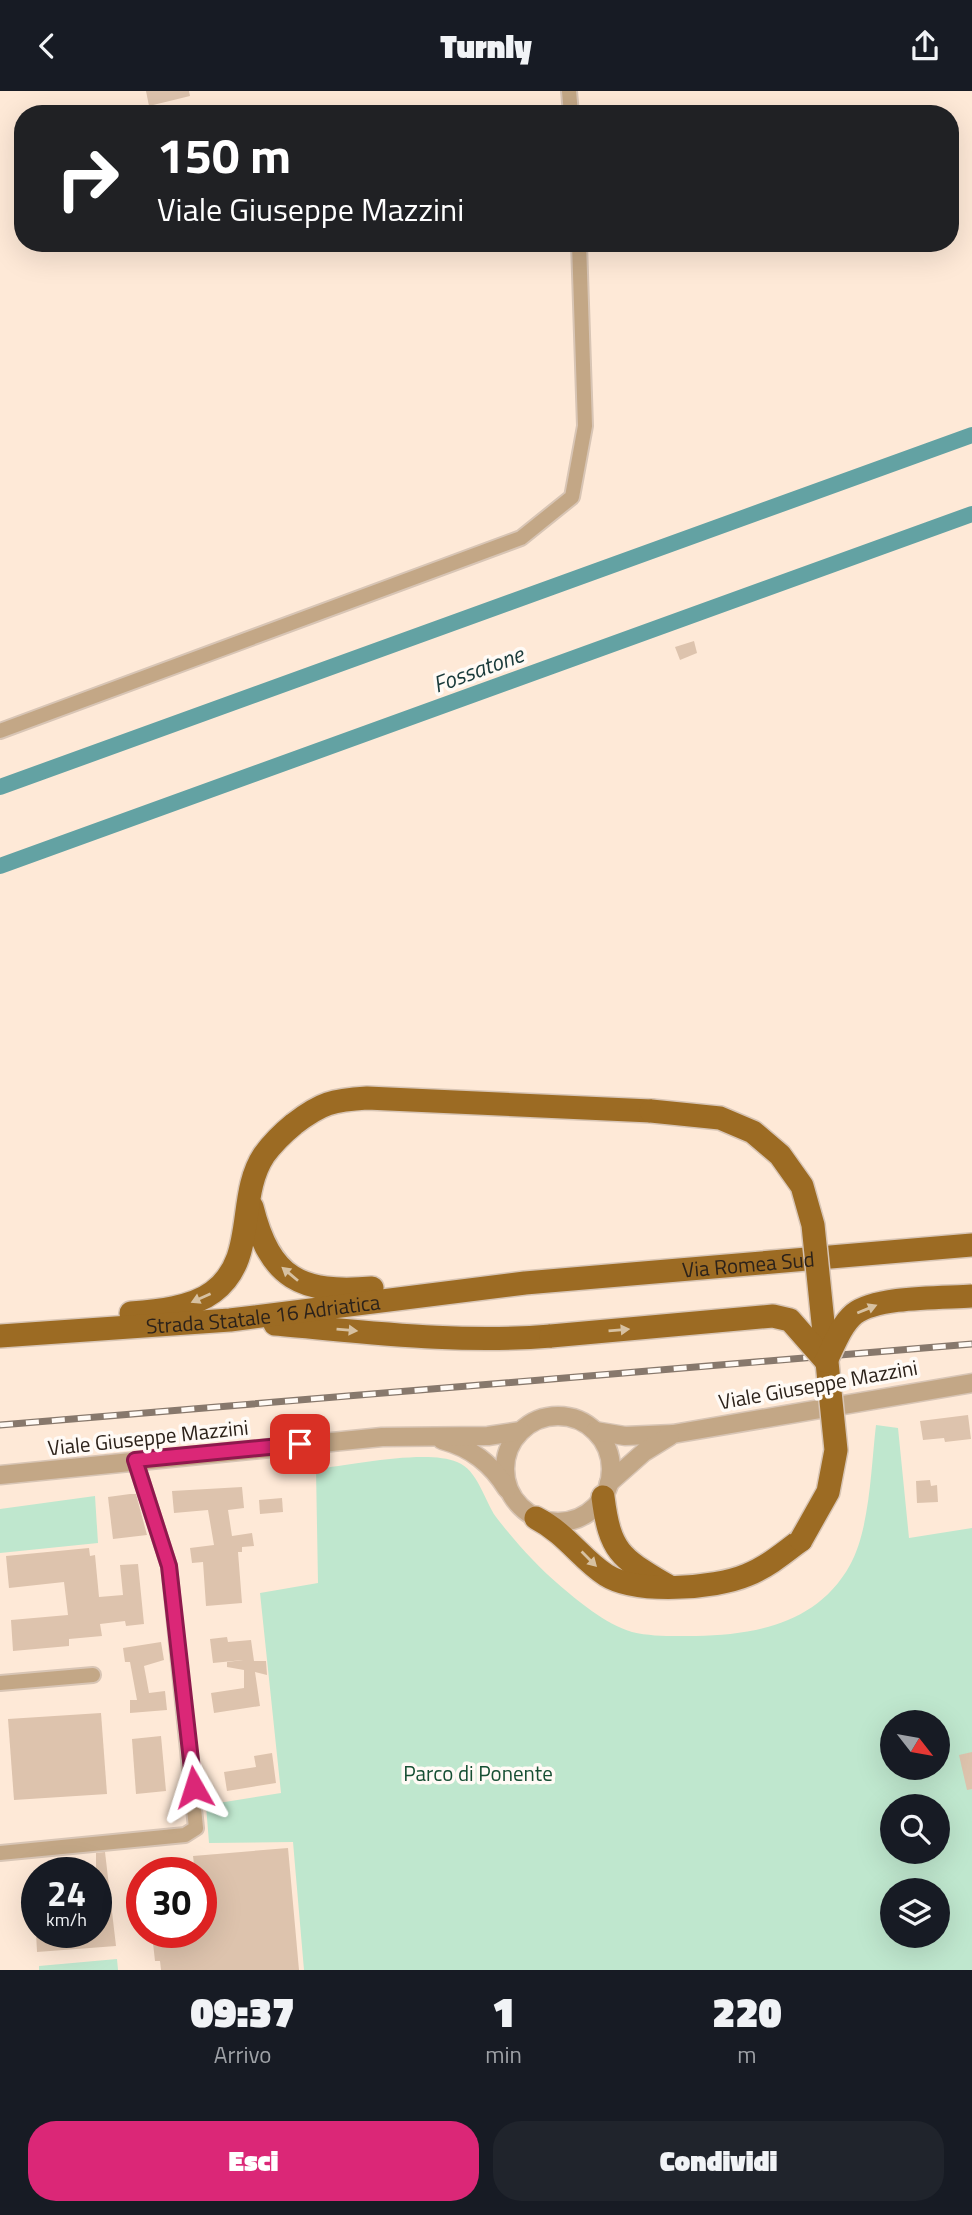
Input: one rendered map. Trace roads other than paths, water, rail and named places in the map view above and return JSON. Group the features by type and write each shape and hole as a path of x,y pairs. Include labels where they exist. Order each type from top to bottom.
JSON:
{"main road":[{"path":"5,1336 93,1316 187,1304 211,1294 228,1279 241,1251 250,1199 263,1156 286,1131 317,1106 336,1100 367,1098 651,1111 720,1118 753,1132 780,1155 802,1186 813,1225 836,1450 828,1492 800,1540 778,1559 746,1576 717,1583 641,1588 604,1574 571,1541 536,1518"},
{"path":"250,1199 261,1237 280,1266 298,1282 319,1289 468,1280 525,1283"},
{"name":"Via Romea Sud","path":"525,1283 972,1245"},
{"name":"Strada Statale 16 Adriatica","path":"5,1336 230,1320 525,1283"},
{"path":"826,1360 841,1330 854,1315 872,1305 972,1296"},
{"path":"230,1320 443,1339 510,1340 773,1316 790,1319 826,1360"},
{"path":"606,1490 607,1529 618,1552 668,1585"}],"street":[{"path":"0,731 521,537 572,496 585,426 579,252"},
{"name":"Viale Giuseppe Mazzini","path":"673,1434 744,1419 972,1383"},
{"path":"511,1494 506,1478 506,1461 511,1445 521,1431 534,1422 550,1417 566,1417 582,1422 595,1431 609,1455 606,1490"},
{"path":"425,1435 488,1436 521,1431"},
{"path":"595,1431 625,1436 673,1434"},
{"path":"425,1435 458,1444 477,1454 499,1475 521,1508 536,1518 550,1522 573,1520 593,1509 606,1490 644,1452 673,1434"},
{"name":"Viale Giuseppe Mazzini","path":"0,1475 135,1460 425,1435"},
{"path":"0,1853 184,1835 196,1828 169,1566 135,1460"},
{"path":"0,1683 93,1675"}],"waterway":[{"path":"0,787 972,435"},
{"name":"Fossatone","path":"0,866 972,514"}],"railway":[{"path":"0,1425 972,1344"}],"park label":[{"name":"Parco di Ponente","path":"478,1773"}]}
